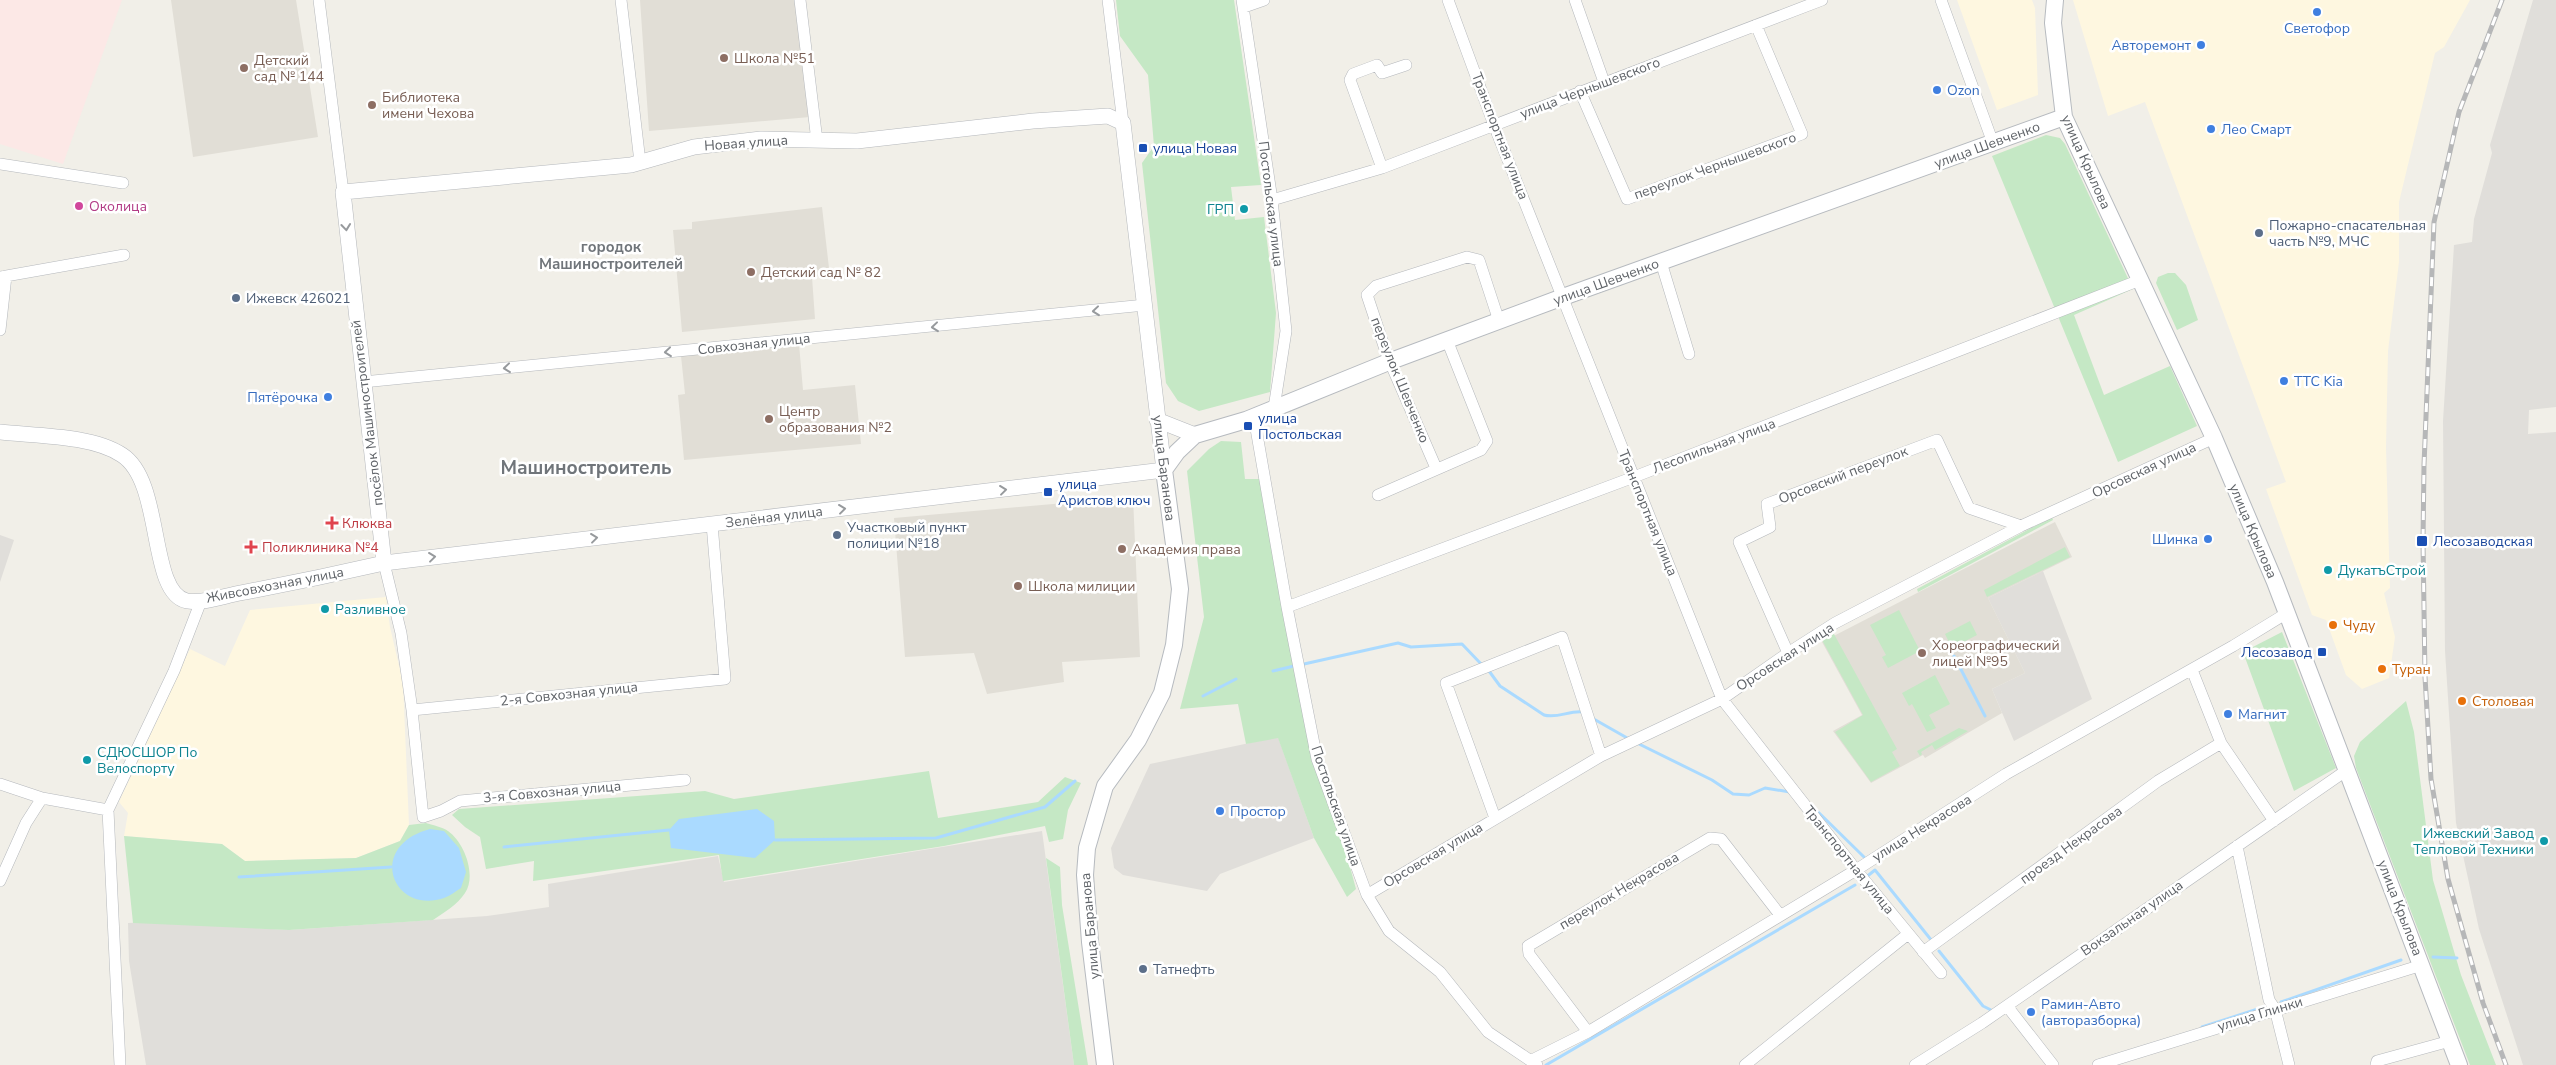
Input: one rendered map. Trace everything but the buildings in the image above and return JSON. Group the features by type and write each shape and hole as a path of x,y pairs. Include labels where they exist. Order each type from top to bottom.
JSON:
{"main road":[{"name":"улица Крылова","path":"2055,0 2053,23 2064,117 2214,438 2288,613 2459,1065"},
{"name":"улица Шевченко","path":"1164,470 1195,435 1254,416 1391,361 1563,297 2064,117"},
{"name":"улица Баранова","path":"1105,1065 1090,942 1085,875 1087,848 1104,786 1138,740 1162,693 1174,645 1180,589 1164,470"}],"street":[{"path":"319,0 343,192"},
{"path":"621,0 640,162"},
{"path":"800,0 817,141"},
{"path":"1108,0 1123,123"},
{"path":"1243,4 1264,0"},
{"name":"Транспортная улица","path":"1448,0 1494,125 1722,699 1856,870 1941,973"},
{"path":"1575,0 1604,82"},
{"name":"улица Чернышевского","path":"1272,200 1382,168 1819,0"},
{"path":"1941,0 1994,143"},
{"name":"Постольская улица","path":"1243,4 1272,200 1286,331 1274,408"},
{"name":"переулок Чернышевского","path":"1580,91 1627,199 1802,134 1756,25"},
{"path":"1382,168 1350,80 1354,74 1378,65 1382,73 1406,65"},
{"name":"Новая улица","path":"343,192 640,162 694,147 762,139 857,141 1033,121 1108,116 1123,123"},
{"name":"улица Баранова","path":"1123,123 1128,150 1164,470"},
{"path":"0,164 123,183"},
{"name":"посёлок Машиностроителей","path":"343,192 349,262 384,563"},
{"path":"0,330 3,277 124,255"},
{"name":"переулок Шевченко","path":"1436,468 1391,361 1367,294 1376,286 1467,257 1479,260 1499,321"},
{"path":"1661,262 1690,354"},
{"name":"Лесопильная улица","path":"1286,606 1634,477 2140,280"},
{"name":"Совхозная улица","path":"363,382 1145,305"},
{"path":"1378,495 1436,468 1481,450 1487,441 1447,340"},
{"name":"Постольская улица","path":"1254,416 1286,606 1317,759 1367,895 1389,931 1440,972 1488,1032 1534,1062"},
{"path":"1157,420 1195,435"},
{"name":"Живсовхозная улица","path":"0,432 90,443 108,448 130,461 143,482 159,555 169,585 176,596 187,601 200,601 384,563"},
{"name":"Орсовская улица","path":"1367,895 1600,756 1722,699 1835,623 2021,526 2214,438"},
{"name":"Орсовский переулок","path":"1788,653 1739,542 1770,527 1767,504 1937,440 1969,508 2021,526"},
{"name":"Зелёная улица","path":"384,563 1164,470"},
{"name":"2-я Совхозная улица","path":"412,710 725,679 712,524"},
{"path":"384,563 401,632 412,710"},
{"path":"120,1065 108,810 174,671 200,601"},
{"name":"улица Некрасова","path":"1534,1062 1588,1032 1856,870 2006,774 2192,670 2288,613"},
{"path":"1495,818 1446,683 1562,638 1600,756"},
{"path":"2192,670 2221,743 2274,821"},
{"name":"3-я Совхозная улица","path":"412,710 423,817 441,811 460,801 685,780"},
{"name":"проезд Некрасова","path":"1923,952 2158,781 2221,743"},
{"name":"Вокзальная улица","path":"1915,1065 2007,1006 2347,770"},
{"path":"0,784 42,798 108,810"},
{"path":"0,881 26,823 42,798"},
{"name":"переулок Некрасова","path":"1588,1032 1529,954 1528,946 1710,838 1721,839 1780,915"},
{"path":"2237,846 2269,1000 2276,1009 2289,1065"},
{"path":"1745,1065 1908,934"},
{"name":"улица Глинки","path":"2098,1065 2422,965"},
{"path":"2007,1006 2053,1065"},
{"path":"2376,1065 2378,1061 2450,1041"}],"shaded area":[{"path":"0,0 122,0 63,164 0,144"},
{"name":"Детский сад № 144","path":"171,0 296,0 318,137 193,157"},
{"name":"Школа №51","path":"640,0 796,0 810,117 649,131"},
{"path":"1957,0 2032,0 2035,8 2038,95 1997,110"},
{"path":"2073,0 2470,0 2444,47 2435,53 2399,202 2399,262 2388,351 2386,448 2390,588 2384,593 2395,637 2389,678 2362,689 2346,675 2326,620 2312,615 2266,489 2286,482 2145,102 2108,116"},
{"path":"2533,0 2556,0 2556,407 2529,410 2528,434 2556,432 2556,1065 2523,1065 2479,929 2456,823 2445,651 2443,421 2454,245 2472,242 2474,219 2492,153 2490,145"},
{"name":"Детский сад № 82","path":"822,207 829,268 823,276 812,277 815,319 682,332 673,230 692,229 692,222"},
{"name":"Центр образования №2","path":"799,344 803,390 855,385 861,444 684,460 678,395 685,394 681,356"},
{"name":"Школа милиции","path":"1133,497 1140,657 1062,662 1064,682 987,694 974,653 905,657 894,518"},
{"name":"Хореографический лицей №95","path":"2055,522 2072,557 1988,598 2025,673 1992,689 2002,713 1925,758 1923,755 1871,783 1833,731 1862,715 1822,642"},
{"path":"0,535 14,540 0,582"},
{"path":"2043,571 2092,699 2014,741 1992,689 2025,673 1988,598"},
{"path":"386,597 390,627 403,683 409,825 400,841 356,858 245,861 222,844 124,836 128,813 119,802 190,649 225,666 250,610"},
{"path":"1278,737 1314,838 1220,874 1207,891 1123,875 1114,868 1111,848 1150,764"},
{"path":"1042,831 1074,1065 146,1065 129,961 128,923 152,922 289,930 487,916 549,907 548,884 718,856 724,882"}],"green space":[{"path":"1116,0 1234,0 1261,185 1231,187 1235,220 1264,217 1276,313 1270,392 1199,411 1178,401 1166,383 1142,163 1154,146 1148,75 1120,36"},
{"path":"2046,135 2060,138 2065,144 2133,289 2074,315 2104,395 2170,366 2197,426 2118,462 1992,156"},
{"path":"2168,273 2175,273 2186,285 2198,320 2177,330 2156,283 2158,277"},
{"path":"1221,441 1241,442 1245,479 1262,479 1303,694 1356,889 1347,897 1314,838 1278,738 1246,744 1238,704 1180,709 1204,617 1187,471 1209,449"},
{"path":"2052,517 2053,520 1918,592 1917,589"},
{"path":"2065,547 2070,557 1987,597 1984,590"},
{"path":"1899,610 1920,651 1888,668 1882,657 1886,655 1870,625"},
{"path":"1970,621 1977,635 1952,648 1945,634"},
{"path":"2282,632 2336,768 2294,791 2243,652"},
{"path":"1834,634 1897,749 1892,752 1900,766 1871,782 1835,732 1863,715 1822,640"},
{"path":"1935,675 1950,704 1929,715 1936,728 1927,732 1912,704 1909,706 1902,693"},
{"path":"2406,701 2414,732 2433,880 2461,975 2496,1065 2470,1065 2356,768 2354,756 2360,742"},
{"path":"1959,728 1968,731 1935,750 1932,745 1921,752 1920,756 1917,751"},
{"path":"929,771 938,818 1038,802 1065,777 1081,783 1068,810 1063,839 1049,842 1045,826 944,846 723,881 719,855 533,881 534,861 486,869 480,837 452,815 459,809 705,791 734,799"},
{"path":"426,823 440,827 454,836 464,851 470,877 462,897 455,905 433,920 289,930 133,923 124,836 222,844 245,861 356,858 400,841 409,825"},
{"path":"1046,858 1060,867 1062,905 1088,1065 1074,1065"}],"water":[{"path":"757,809 774,821 775,840 755,858 671,848 669,830 679,819"},
{"path":"430,829 444,831 459,848 466,872 461,888 444,898 426,901 411,897 400,888 394,876 393,863 398,849 410,838"}],"waterway":[{"path":"1304,664 1398,643 1411,647 1462,644 1483,666"},
{"path":"1954,656 1985,716"},
{"path":"1273,671 1294,666"},
{"path":"1489,671 1500,686 1544,715 1554,716 1583,712"},
{"path":"1203,696 1236,679"},
{"path":"1592,718 1629,739"},
{"path":"1637,743 1712,780 1733,794 1749,795 1765,788 1790,792"},
{"path":"775,840 936,838 1045,807 1075,781"},
{"path":"1813,807 1864,857"},
{"path":"504,847 669,830"},
{"path":"239,877 391,867"},
{"path":"1865,878 1875,870 1932,941"},
{"path":"1546,1065 1855,885"},
{"path":"1939,951 1983,1006 1991,1010"},
{"path":"2433,957 2457,958"},
{"path":"2281,1002 2401,960"},
{"path":"2202,1027 2264,1007"}],"railway":[{"path":"2502,0 2459,112 2434,222 2424,465 2423,541 2425,677 2431,779 2448,879 2483,1003 2506,1065"}],"place":[{"name":"Светофор","path":"2317,12"},
{"name":"Авторемонт","path":"2201,45"},
{"name":"Школа №51","path":"724,58"},
{"name":"Детский сад № 144","path":"244,68"},
{"name":"Ozon","path":"1937,90"},
{"name":"Библиотека имени Чехова","path":"372,105"},
{"name":"Лео Смарт","path":"2211,129"},
{"name":"улица Новая","path":"1143,148"},
{"name":"Околица","path":"79,206"},
{"name":"ГРП","path":"1244,209"},
{"name":"Пожарно-спасательная часть №9, МЧС","path":"2259,233"},
{"name":"Детский сад № 82","path":"751,272"},
{"name":"Ижевск 426021","path":"236,298"},
{"name":"ТТС Kia","path":"2284,381"},
{"name":"Пятёрочка","path":"328,397"},
{"name":"Центр образования №2","path":"769,419"},
{"name":"улица Постольская","path":"1248,426"},
{"name":"улица Аристов ключ","path":"1048,492"},
{"name":"Клюква","path":"332,523"},
{"name":"Участковый пункт полиции №18","path":"837,535"},
{"name":"Шинка","path":"2208,539"},
{"name":"Лесозаводская","path":"2422,541"},
{"name":"Поликлиника №4","path":"251,547"},
{"name":"Академия права","path":"1122,549"},
{"name":"ДукатъСтрой","path":"2328,570"},
{"name":"Школа милиции","path":"1018,586"},
{"name":"Разливное","path":"325,609"},
{"name":"Чуду","path":"2333,625"},
{"name":"Лесозавод","path":"2322,652"},
{"name":"Хореографический лицей №95","path":"1922,653"},
{"name":"Туран","path":"2382,669"},
{"name":"Столовая","path":"2462,701"},
{"name":"Магнит","path":"2228,714"},
{"name":"СДЮСШОР По Велоспорту","path":"87,760"},
{"name":"Простор","path":"1220,811"},
{"name":"Ижевский Завод Тепловой Техники","path":"2544,841"},
{"name":"Татнефть","path":"1143,969"},
{"name":"Рамин-Авто (авторазборка)","path":"2031,1012"}],"district":[{"name":"городок Машиностроителей","path":"611,256"},
{"name":"Машиностроитель","path":"586,468"}]}
